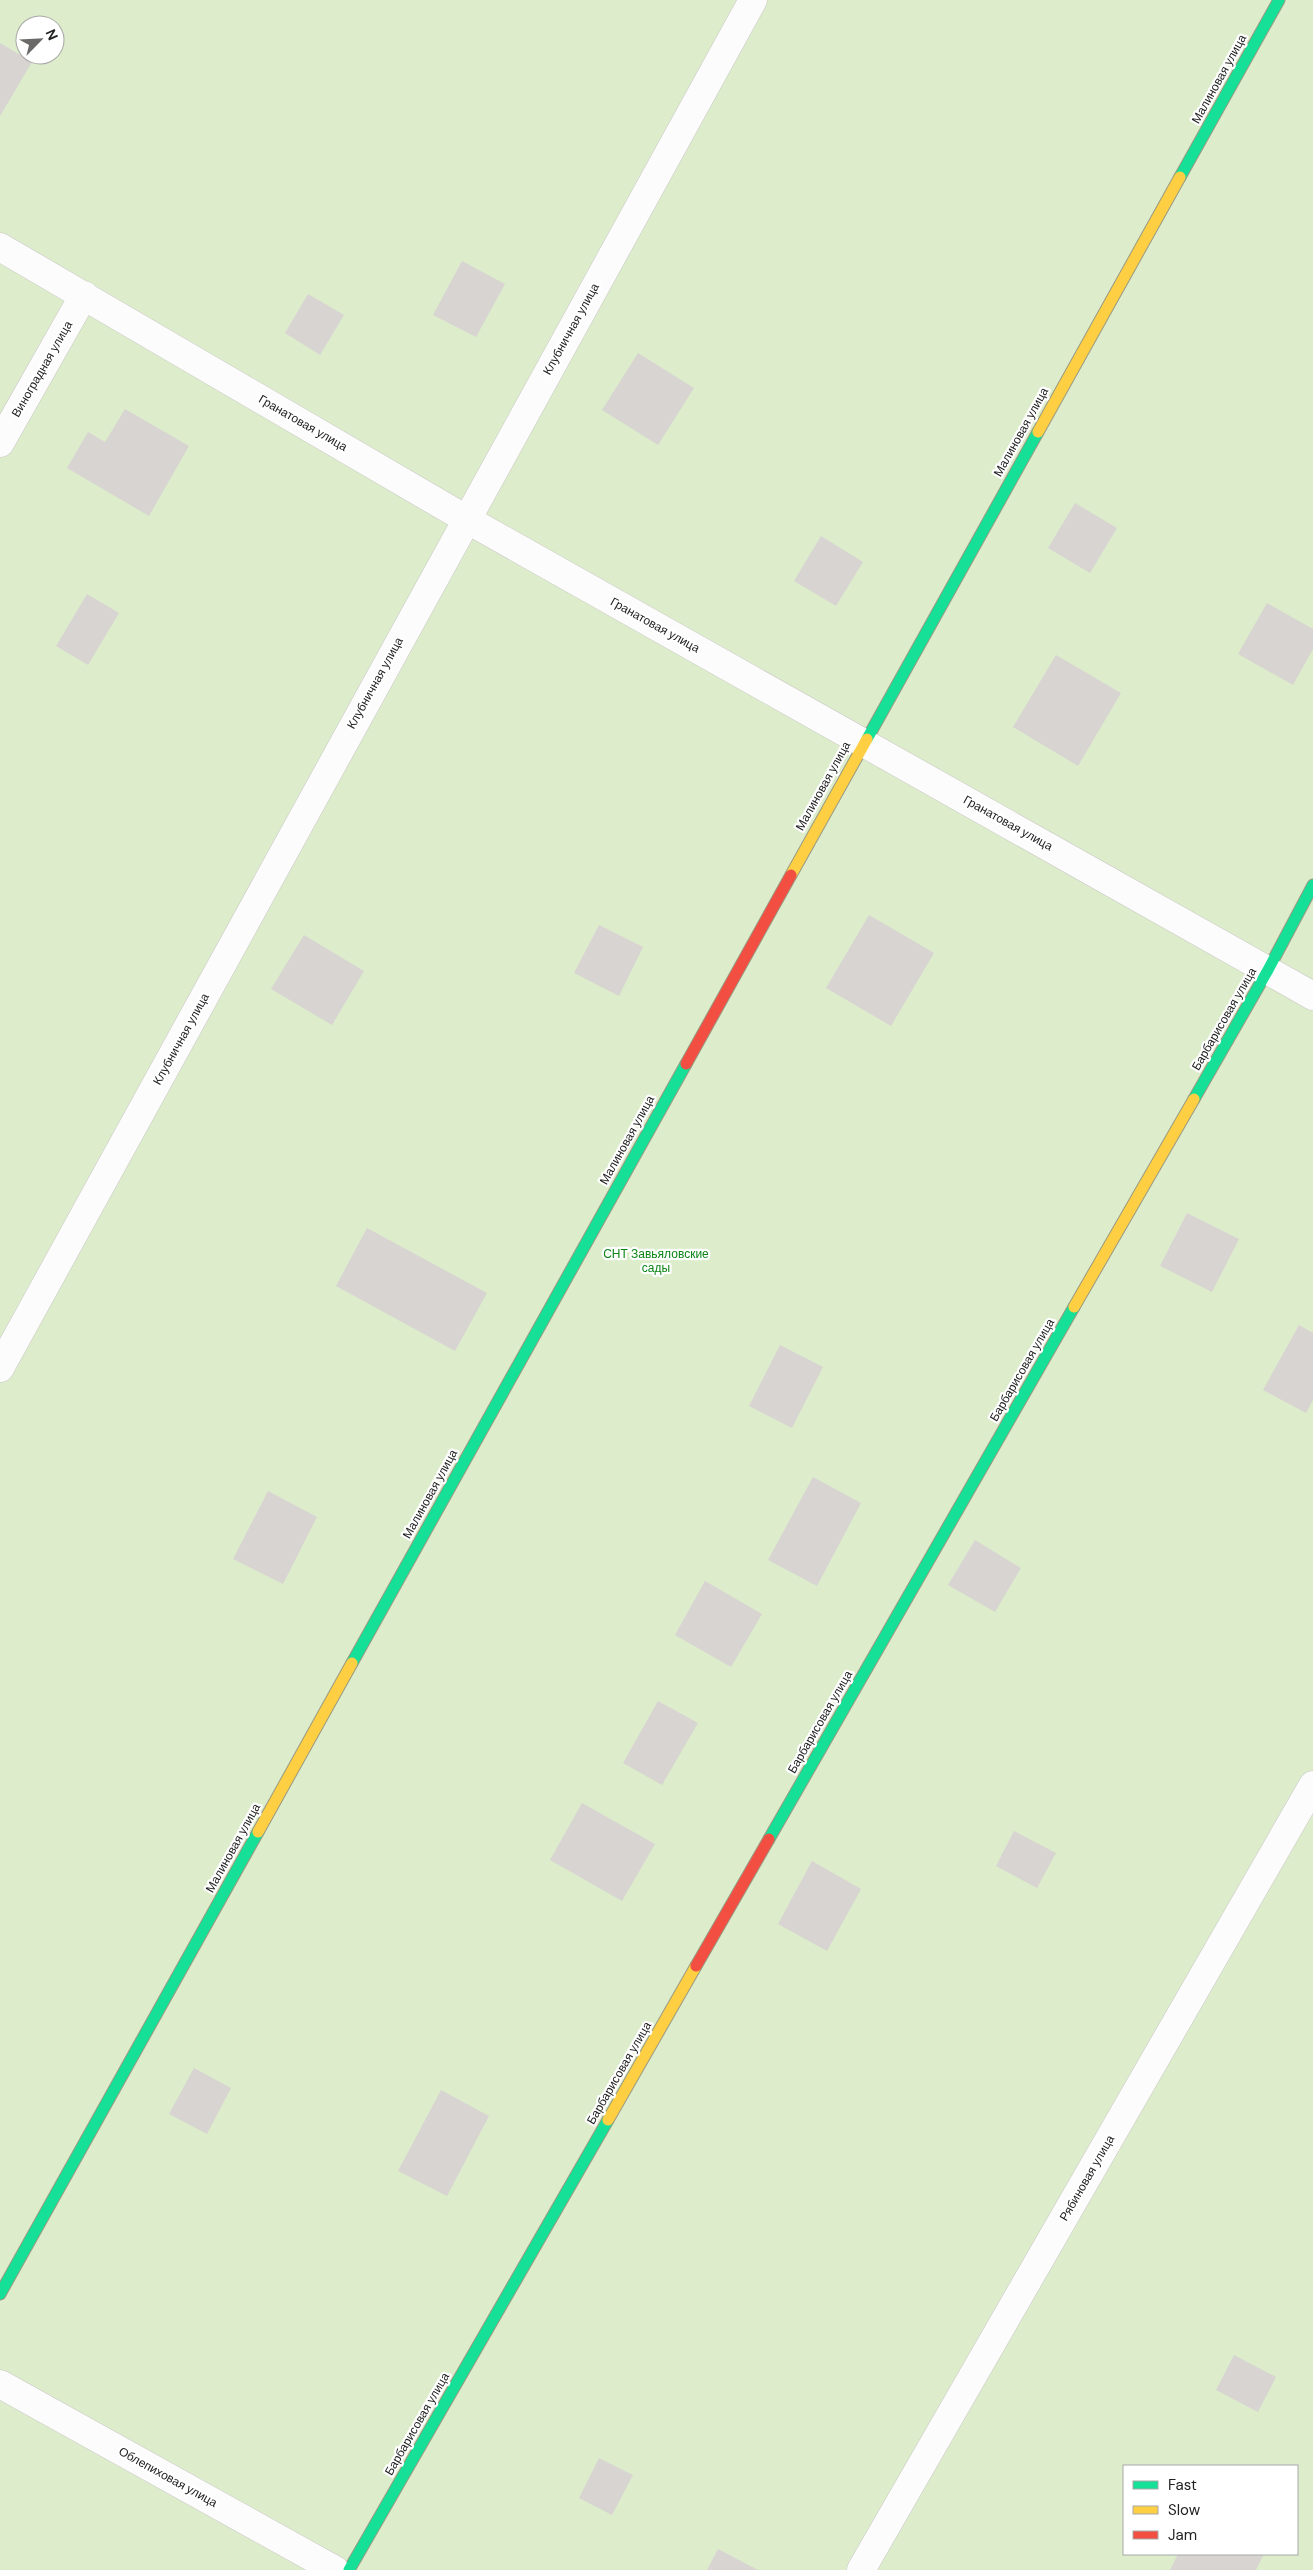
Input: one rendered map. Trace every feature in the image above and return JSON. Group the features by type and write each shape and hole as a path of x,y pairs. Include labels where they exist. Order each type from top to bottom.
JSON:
{"street":[{"name":"Клубничная улица","path":"0,1368 753,0"},
{"name":"Малиновая улица","path":"0,2294 1279,0"},
{"name":"Гранатовая улица","path":"0,247 466,519 1313,996"},
{"name":"Виноградная улица","path":"0,443 84,295"},
{"name":"Барбарисовая улица","path":"349,2570 1268,970 1313,885"},
{"name":"Рябиновая улица","path":"861,2570 1313,1785"},
{"name":"Облепиховая улица","path":"0,2384 335,2570"}],"green space":[{"name":"СНТ Завьяловские сады","path":"0,0 1313,0 1313,2570 0,2570"}],"building":[{"path":"0,43 15,52 15,65 30,65 0,116"},
{"path":"462,261 505,284 476,337 433,315"},
{"path":"308,294 344,315 320,355 285,333"},
{"path":"638,353 694,388 658,445 602,410"},
{"path":"125,409 189,446 149,516 67,468 88,432 105,442"},
{"path":"1075,503 1117,528 1090,573 1048,548"},
{"path":"821,536 863,562 836,606 794,581"},
{"path":"87,594 119,613 88,665 56,646"},
{"path":"1267,603 1313,629 1313,649 1293,685 1238,654"},
{"path":"1056,655 1121,693 1078,766 1013,727"},
{"path":"869,915 934,953 891,1026 826,988"},
{"path":"599,925 643,947 619,996 574,973"},
{"path":"304,935 364,971 332,1025 271,989"},
{"path":"1187,1213 1239,1239 1212,1292 1160,1266"},
{"path":"367,1228 487,1293 455,1351 336,1286"},
{"path":"1299,1325 1313,1333 1313,1400 1306,1413 1263,1390"},
{"path":"780,1345 823,1367 792,1428 749,1406"},
{"path":"813,1477 861,1503 817,1586 768,1560"},
{"path":"268,1491 317,1517 283,1584 233,1559"},
{"path":"975,1540 1021,1568 995,1612 948,1585"},
{"path":"705,1581 762,1614 731,1667 675,1635"},
{"path":"658,1701 698,1723 662,1785 623,1763"},
{"path":"582,1803 655,1844 622,1901 550,1860"},
{"path":"1014,1831 1056,1853 1037,1888 996,1866"},
{"path":"812,1861 861,1889 827,1951 778,1924"},
{"path":"194,2068 231,2088 207,2134 169,2114"},
{"path":"441,2090 489,2116 447,2196 398,2171"},
{"path":"1234,2355 1276,2377 1258,2412 1216,2390"},
{"path":"599,2458 633,2475 612,2515 579,2498"},
{"path":"718,2549 758,2570 707,2570"},
{"path":"1178,2555 1264,2555 1256,2570 1170,2570"}],"traffic: fast":[{"path":"1180,177 1279,0"},
{"path":"867,739 1038,432"},
{"path":"1194,1099 1268,970 1313,885"},
{"path":"352,1663 686,1064"},
{"path":"769,1839 1074,1307"},
{"path":"0,2294 258,1832"},
{"path":"349,2570 608,2120"}],"traffic: slow":[{"path":"1038,432 1180,177"},
{"path":"791,875 867,739"},
{"path":"1074,1307 1194,1099"},
{"path":"258,1832 352,1663"},
{"path":"608,2120 696,1966"}],"traffic: jam":[{"path":"686,1064 791,875"},
{"path":"696,1966 769,1839"}]}
